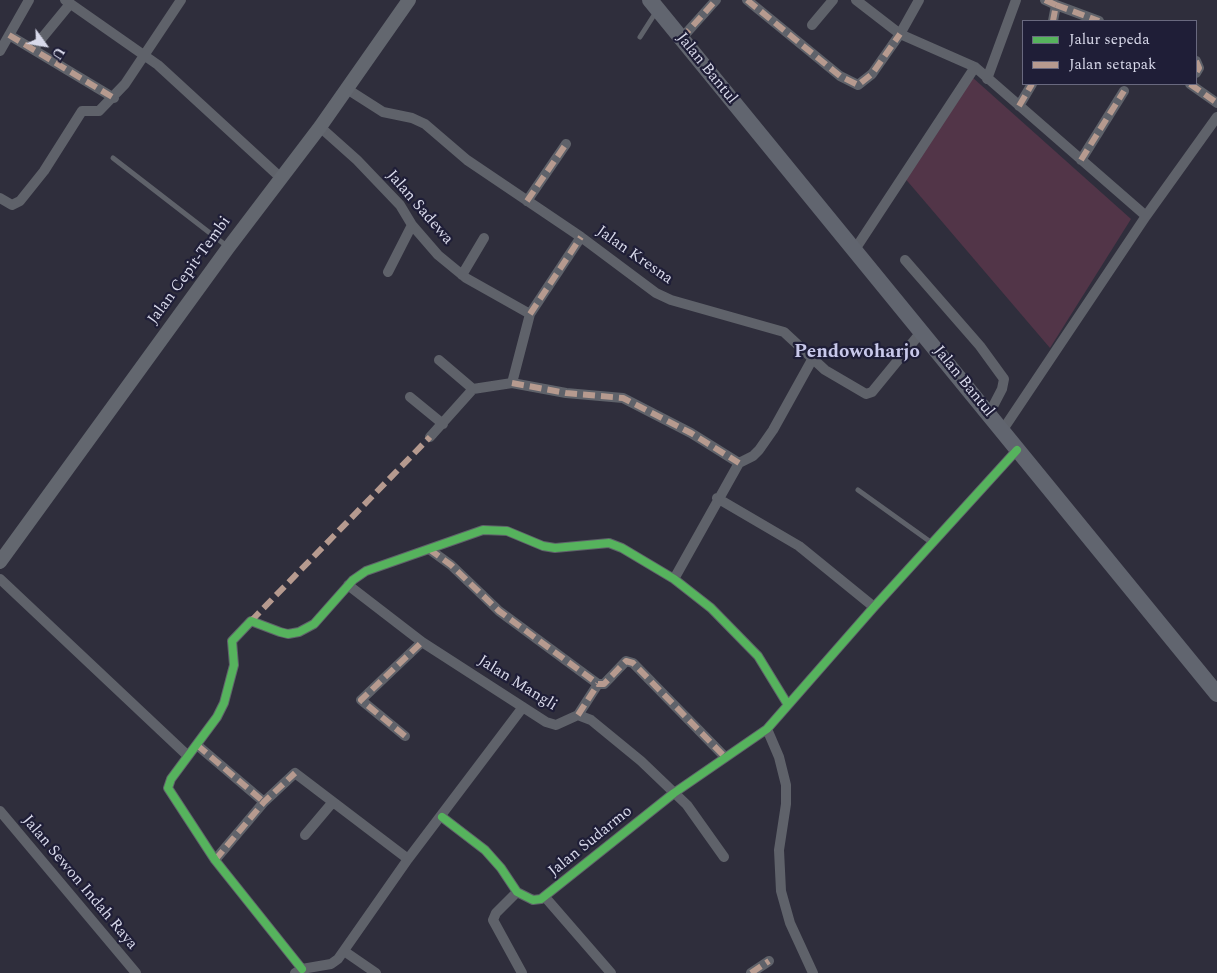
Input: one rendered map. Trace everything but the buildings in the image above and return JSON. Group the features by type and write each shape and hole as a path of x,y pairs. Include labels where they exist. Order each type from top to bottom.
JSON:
{"main road":[{"name":"Jalan Cepit-Tembi","path":"0,562 228,248 320,127 409,0"},
{"name":"Jalan Bantul","path":"654,5 1217,694"}],"street":[{"path":"0,51 29,0"},
{"path":"0,198 12,205 20,201 44,171 82,111 99,111 114,98 131,76 181,0"},
{"path":"681,39 716,0"},
{"path":"748,0 840,76 858,85 872,74 900,34 919,0"},
{"path":"812,25 833,0"},
{"path":"856,0 900,34 975,67 1146,216"},
{"path":"987,79 1016,0"},
{"path":"1045,0 1096,20"},
{"path":"33,49 67,2 144,54 281,178"},
{"path":"1053,20 1056,5"},
{"path":"9,35 114,98"},
{"path":"854,251 975,67"},
{"path":"1019,106 1031,85"},
{"path":"1192,85 1217,102"},
{"name":"Jalan Kresna","path":"347,89 383,112 412,118 425,124 467,160 581,237 656,293 671,300 784,332 825,370 843,382 868,394 922,331"},
{"path":"1082,160 1124,91"},
{"path":"1002,431 1146,216 1217,117"},
{"name":"Jalan Sadewa","path":"320,127 357,160 400,205 412,225 438,255 462,275 530,314"},
{"path":"527,200 566,144"},
{"path":"388,272 412,225"},
{"path":"512,383 530,314 581,237"},
{"path":"462,275 484,238"},
{"path":"905,260 980,346 1004,379 1002,390 989,414"},
{"path":"674,579 717,498 739,463 753,456 759,450 773,430 813,358"},
{"path":"438,360 473,390"},
{"path":"430,438 473,390 512,383 566,393 623,398 691,433 739,463"},
{"path":"410,396 443,424"},
{"name":"Jalan Sudarmo","path":"517,892 535,901 545,897 674,793 767,729 874,607 1017,450"},
{"path":"717,498 799,546 874,607"},
{"path":"523,707 408,860 344,951 331,964 298,971 215,860 168,788 171,779 197,745 224,703 234,665 232,645 235,636 251,621 280,632 299,632 322,617 348,585 366,571 483,530 499,529 514,532 543,546 554,548 609,543 622,548 674,579 711,608 747,642 769,672 788,705"},
{"path":"429,549 451,565 499,611 598,684 604,684 622,664 629,661 672,701 725,757"},
{"path":"0,578 188,756"},
{"name":"Jalan Mangli","path":"348,585 422,642 552,724 560,724 578,715 591,720 641,761 674,793 696,816 724,857"},
{"path":"405,736 361,700 422,642"},
{"path":"578,715 598,684"},
{"path":"767,729 779,757 786,785 786,804 778,850 781,891 790,923 813,973"},
{"path":"197,745 264,802"},
{"path":"215,860 264,802 295,773 408,860"},
{"path":"305,835 332,802"},
{"name":"Jalan Sewon Indah Raya","path":"0,811 136,973"},
{"path":"442,817 485,850 501,868 517,892 496,913 493,920 522,973"},
{"path":"545,897 611,973"},
{"path":"344,951 376,973"},
{"path":"750,973 770,961"}],"lane":[{"path":"640,37 654,5"},
{"path":"113,158 228,248"},
{"path":"858,490 932,543"}],"shaded area":[{"path":"972,77 1131,219 1050,348 903,176"}],"marked path":[{"path":"681,39 716,0"},
{"path":"747,0 840,76 858,85 872,74 900,34"},
{"path":"1045,0 1056,5 1053,20"},
{"path":"1056,5 1096,20"},
{"path":"9,35 114,98"},
{"path":"1197,63 1199,68 1197,71"},
{"path":"1019,106 1031,85"},
{"path":"1191,85 1217,103"},
{"path":"1081,160 1124,91"},
{"path":"527,201 566,144"},
{"path":"530,314 581,237"},
{"path":"512,383 566,393 623,398 691,433 739,463"},
{"path":"251,621 430,437"},
{"path":"429,549 451,565 499,611 598,684 604,684 626,661 633,663 725,757"},
{"path":"405,736 361,700 422,642"},
{"path":"578,715 598,684"},
{"path":"197,745 264,802"},
{"path":"215,860 264,802 295,773"},
{"path":"751,973 769,961"}],"cycle path":[{"path":"442,817 485,850 501,868 517,892 533,900 541,899 674,793 767,729 874,607 1017,450"},
{"path":"302,969 215,860 168,788 171,779 217,717 224,703 234,665 232,641 251,621 288,634 299,632 314,624 353,580 366,571 483,530 507,531 543,546 555,548 609,543 622,548 674,579 711,608 758,656 788,705"}],"district":[{"name":"Pendowoharjo","path":"857,353"}]}
